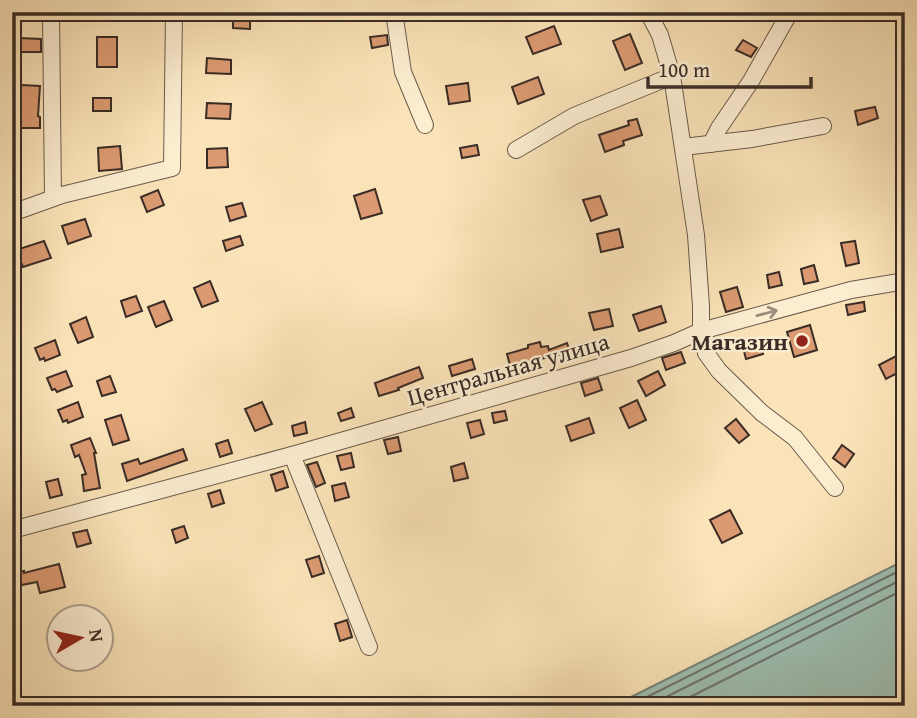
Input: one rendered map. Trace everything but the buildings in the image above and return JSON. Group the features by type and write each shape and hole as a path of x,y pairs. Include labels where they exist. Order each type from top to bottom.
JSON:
{"street":[{"path":"51,12 53,198"},
{"path":"12,214 53,198 172,168 174,12"},
{"path":"394,12 403,72 425,125"},
{"path":"648,12 660,35 673,76 696,235 701,331 706,352 719,371 762,413 795,438 835,488"},
{"path":"711,144 790,12"},
{"path":"516,150 574,116 673,76"},
{"path":"683,147 752,139 823,126"},
{"path":"900,282 905,264"},
{"name":"Центральная улица","path":"12,530 292,455 631,358 701,331 851,290 900,282"},
{"path":"292,455 369,647"}],"water":[{"path":"905,560 905,706 613,706"}],"place":[{"name":"Магазин","path":"802,341"}]}
